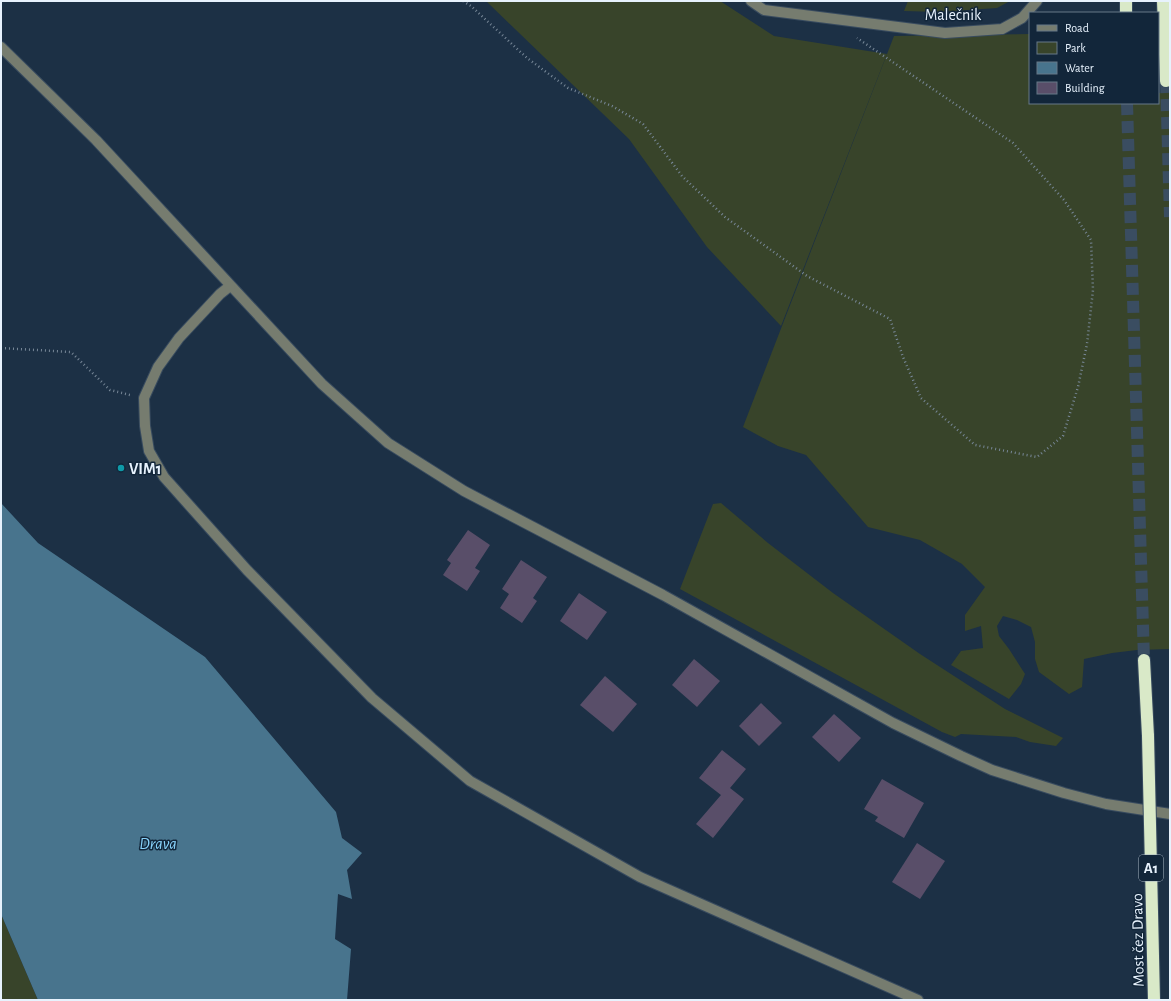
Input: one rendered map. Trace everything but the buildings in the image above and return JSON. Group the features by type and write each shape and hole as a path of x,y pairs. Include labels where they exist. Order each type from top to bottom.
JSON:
{"highway":[{"path":"1126,1 1126,12"},
{"path":"1163,1 1166,81"},
{"name":"Most čez Dravo","path":"1144,660 1148,736 1154,1000"}],"street":[{"name":"Malečnik","path":"751,1 764,10 945,33 1002,29 1022,18 1037,1"},
{"path":"1,47 96,140 322,384 388,443 464,491 663,595 893,723 980,765 1025,782 1106,804 1170,814"},
{"path":"230,286 220,294 179,338 158,367 144,398 145,426 150,451 164,477 247,570 372,698 470,781 640,877 918,1000"}],"path":[{"path":"463,1 471,6 527,58 568,88 612,106 643,124 682,176 725,217 807,276 890,319 903,357 921,398 975,445 1037,457 1063,436 1078,387 1087,344 1093,290 1091,240 1064,200 1013,143 852,35"},
{"path":"1,348 71,352 110,390 144,398"}],"green space":[{"path":"486,1 720,1 774,36 887,54 781,326 707,247 629,139"},
{"path":"908,1 1010,1 997,8 939,12 904,11"},
{"path":"1029,34 1029,104 1159,104 1159,93 1170,92 1170,649 1137,650 1112,653 1084,659 1082,687 1069,694 1039,672 1035,659 1035,642 1031,627 1017,620 1003,616 997,626 999,636 1025,674 1021,684 1009,699 951,665 961,651 983,648 981,626 965,631 965,615 985,587 962,564 920,540 868,527 806,455 778,446 743,427 894,36"},
{"path":"721,503 768,543 833,593 920,654 1005,709 1063,738 1056,746 1030,742 1016,737 961,734 955,737 942,732 680,589 713,504"},
{"path":"1,914 38,1000 1,1000"}],"water":[{"name":"Drava","path":"1,503 38,543 205,657 336,812 342,838 362,853 347,870 352,899 338,894 335,939 351,949 347,1000 38,1000 1,914"}],"tunnel":[{"path":"1166,81 1170,217"},
{"path":"1127,104 1144,660"}],"place":[{"name":"VIM1","path":"121,468"}]}
